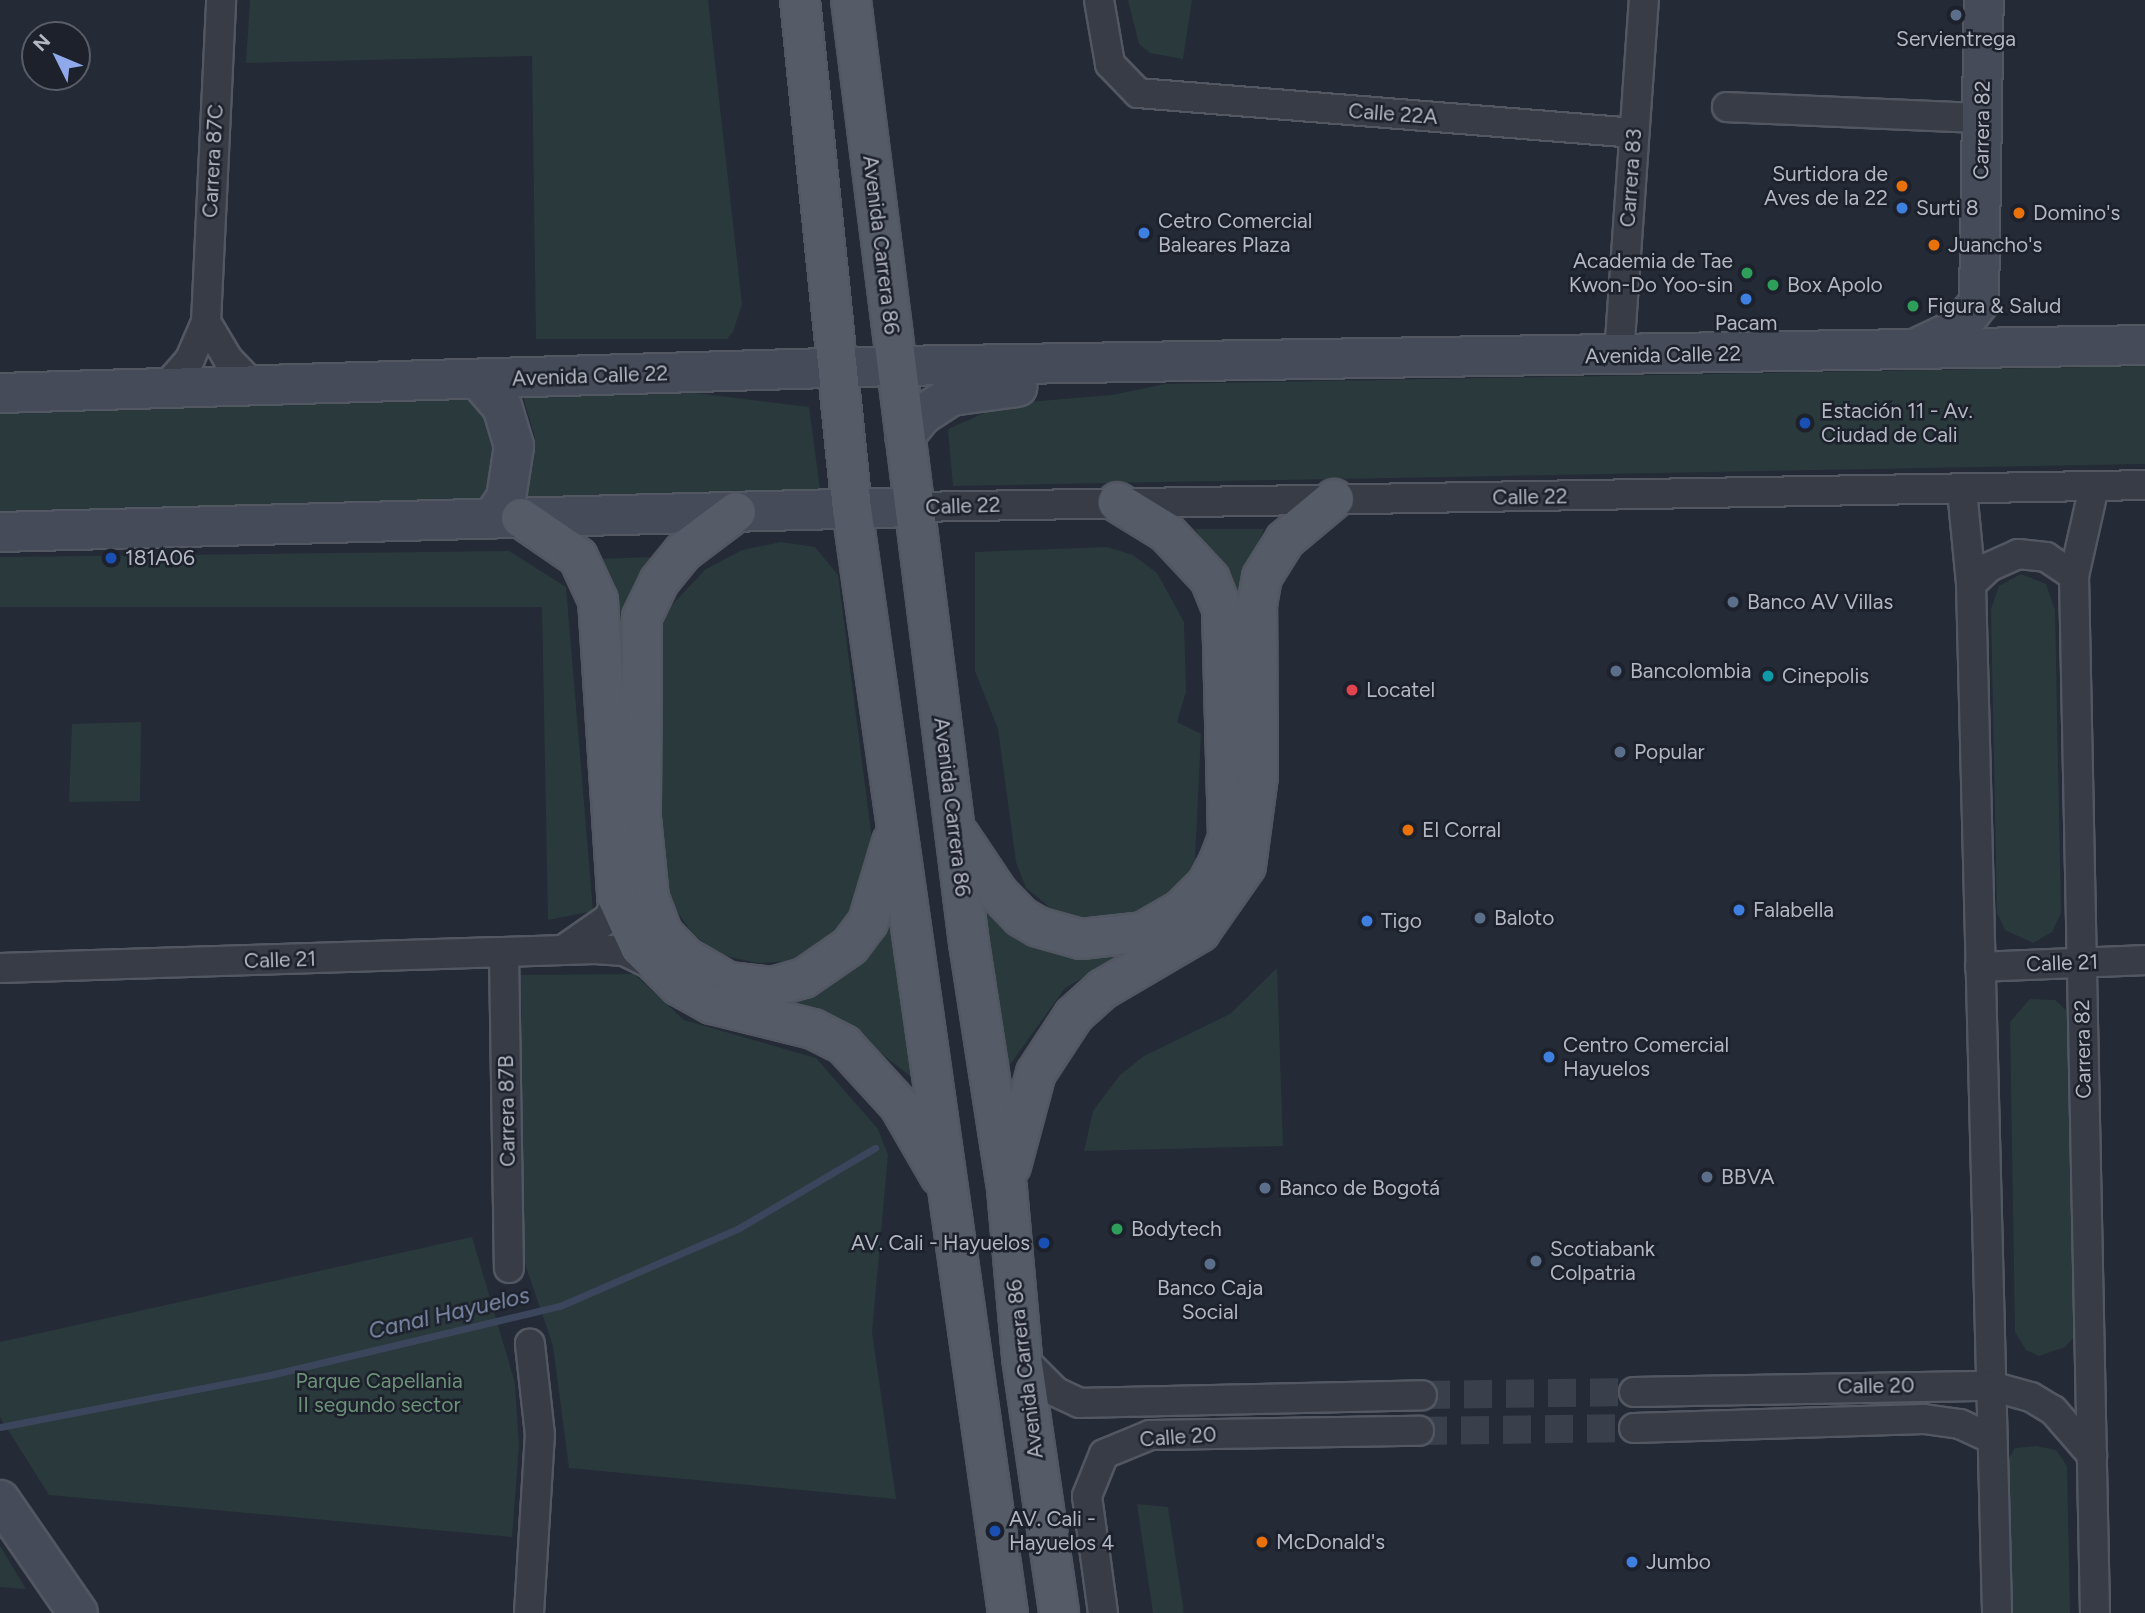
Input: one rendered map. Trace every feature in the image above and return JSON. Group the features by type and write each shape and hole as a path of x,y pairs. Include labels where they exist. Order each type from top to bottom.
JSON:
{"main road":[{"path":"800,0 852,509 952,1199 1008,1613"},
{"name":"Avenida Carrera 86","path":"851,0 954,827 1007,1189 1021,1359 1059,1613"},
{"path":"1007,1189 1036,1073 1074,1015 1103,989 1200,932 1246,866 1258,776 1257,605 1262,577 1290,534 1334,499"},
{"path":"954,827 998,893 1021,917 1081,939 1112,938 1153,926 1181,910 1207,884 1219,861 1228,837 1222,609 1210,579 1166,532 1117,502"},
{"path":"736,512 683,552 659,582 642,617 641,818 649,898 663,934 685,957 728,982 772,987 804,978 850,946 868,922 887,871 896,819"},
{"path":"507,518 578,557 598,600 617,897 640,947 658,968 712,1004 813,1029 844,1045 899,1105 952,1199"}],"street":[{"name":"Carrera 87C","path":"165,388 190,359 206,322 221,0"},
{"name":"Calle 22A","path":"1099,0 1110,64 1126,86 1152,96 1633,133"},
{"name":"Carrera 83","path":"1619,355 1644,0"},
{"name":"Carrera 82","path":"1979,302 1984,0"},
{"path":"1727,107 1982,118"},
{"path":"1907,351 1946,337 1979,302 2003,330 2051,348"},
{"path":"206,322 254,386"},
{"name":"Avenida Calle 22","path":"0,393 896,366 2145,345"},
{"name":"Avenida Calle 22","path":"905,436 936,404 977,388 1085,384 1181,362"},
{"path":"479,380 502,406 514,446 506,498 507,518"},
{"name":"Calle 22","path":"914,507 2145,485"},
{"name":"Carrera 82","path":"2094,487 2074,576 2095,1613"},
{"path":"1962,490 1971,584 1997,1613"},
{"path":"0,532 914,507"},
{"path":"1971,584 1989,567 2018,554 2046,557 2074,576"},
{"name":"Calle 21","path":"561,951 597,930 610,918 617,897"},
{"name":"Calle 21","path":"0,968 624,951 658,968"},
{"name":"Carrera 87B","path":"504,954 509,1268"},
{"name":"Calle 21","path":"1980,967 2145,960"},
{"path":"529,1613 540,1435 530,1344"},
{"name":"Calle 20","path":"1021,1359 1056,1392 1080,1403 1422,1395"},
{"name":"Calle 20","path":"1634,1392 1991,1386 2031,1397 2053,1410 2092,1455"},
{"name":"Calle 20","path":"1634,1428 1924,1419 1960,1424 1992,1439"},
{"name":"Calle 20","path":"1103,1613 1087,1496 1104,1454 1150,1435 1419,1431"},
{"path":"0,1500 79,1613"}],"green space":[{"path":"250,0 708,0 742,304 733,332 727,339 536,339 532,56 246,63"},
{"path":"1128,0 1192,0 1183,59 1150,53 1139,44"},
{"path":"2145,366 2145,464 953,486 948,429 1005,404 1112,395 1165,384"},
{"path":"522,393 695,393 809,407 820,489 518,500 535,438"},
{"path":"476,397 496,442 491,500 0,512 0,410"},
{"path":"1195,529 1264,529 1241,583 1239,614 1229,582"},
{"path":"781,542 815,547 838,575 871,832 871,876 863,907 820,952 793,961 758,963 721,955 694,935 673,906 657,869 652,654 664,613 706,569 742,550"},
{"path":"1107,547 1133,555 1157,573 1184,622 1186,692 1177,722 1201,734 1195,860 1181,886 1136,920 1046,922 1047,905 1026,888 1016,862 998,729 975,671 975,552"},
{"path":"509,551 566,587 593,911 548,920 542,607 0,607 0,557"},
{"path":"655,557 625,613 619,643 595,559"},
{"path":"2021,574 2046,584 2055,610 2061,913 2052,932 2033,943 2005,930 1997,913 1991,609 1999,586"},
{"path":"141,722 140,801 69,802 72,724"},
{"path":"982,907 1024,942 1052,953 1084,958 1124,954 1065,988 1009,1066"},
{"path":"890,918 914,1079 829,1013 785,1000 806,996 852,971"},
{"path":"1277,968 1283,1146 1084,1151 1093,1111 1120,1075 1144,1056 1230,1014"},
{"path":"634,974 684,1020 816,1058 878,1129 888,1155 872,1332 896,1499 569,1468 553,1346 523,1258 521,975"},
{"path":"2030,999 2055,1000 2069,1013 2080,1330 2065,1347 2039,1356 2026,1350 2015,1332 2010,1022"},
{"name":"Parque Capellania II segundo sector","path":"472,1237 515,1383 519,1446 512,1537 49,1495 0,1417 0,1342"},
{"path":"2036,1446 2056,1450 2067,1466 2070,1613 2010,1613 2005,1466 2015,1448"},
{"path":"1137,1504 1168,1507 1184,1613 1153,1613"},
{"path":"0,1546 26,1589 0,1587"}],"waterway":[{"name":"Canal Hayuelos","path":"0,1427 270,1375 560,1306 739,1228 875,1148"}],"tunnel":[{"path":"1422,1395 1634,1392"},
{"path":"1419,1431 1634,1428"}],"place":[{"name":"Servientrega","path":"1956,15"},
{"name":"Surtidora de Aves de la 22","path":"1902,186"},
{"name":"Surti 8","path":"1902,208"},
{"name":"Domino's","path":"2019,213"},
{"name":"Cetro Comercial Baleares Plaza","path":"1144,233"},
{"name":"Juancho's","path":"1934,245"},
{"name":"Academia de Tae Kwon-Do Yoo-sin","path":"1747,273"},
{"name":"Box Apolo","path":"1773,285"},
{"name":"Pacam","path":"1746,299"},
{"name":"Figura & Salud","path":"1913,306"},
{"name":"Estación 11 - Av. Ciudad de Cali","path":"1805,423"},
{"name":"181A06","path":"111,558"},
{"name":"Banco AV Villas","path":"1733,602"},
{"name":"Bancolombia","path":"1616,671"},
{"name":"Cinepolis","path":"1768,676"},
{"name":"Locatel","path":"1352,690"},
{"name":"Popular","path":"1620,752"},
{"name":"El Corral","path":"1408,830"},
{"name":"Falabella","path":"1739,910"},
{"name":"Baloto","path":"1480,918"},
{"name":"Tigo","path":"1367,921"},
{"name":"Centro Comercial Hayuelos","path":"1549,1057"},
{"name":"BBVA","path":"1707,1177"},
{"name":"Banco de Bogotá","path":"1265,1188"},
{"name":"Bodytech","path":"1117,1229"},
{"name":"AV. Cali - Hayuelos","path":"1044,1243"},
{"name":"Scotiabank Colpatria","path":"1536,1261"},
{"name":"Banco Caja Social","path":"1210,1264"},
{"name":"AV. Cali - Hayuelos 4","path":"995,1531"},
{"name":"McDonald's","path":"1262,1542"},
{"name":"Jumbo","path":"1632,1562"}]}
